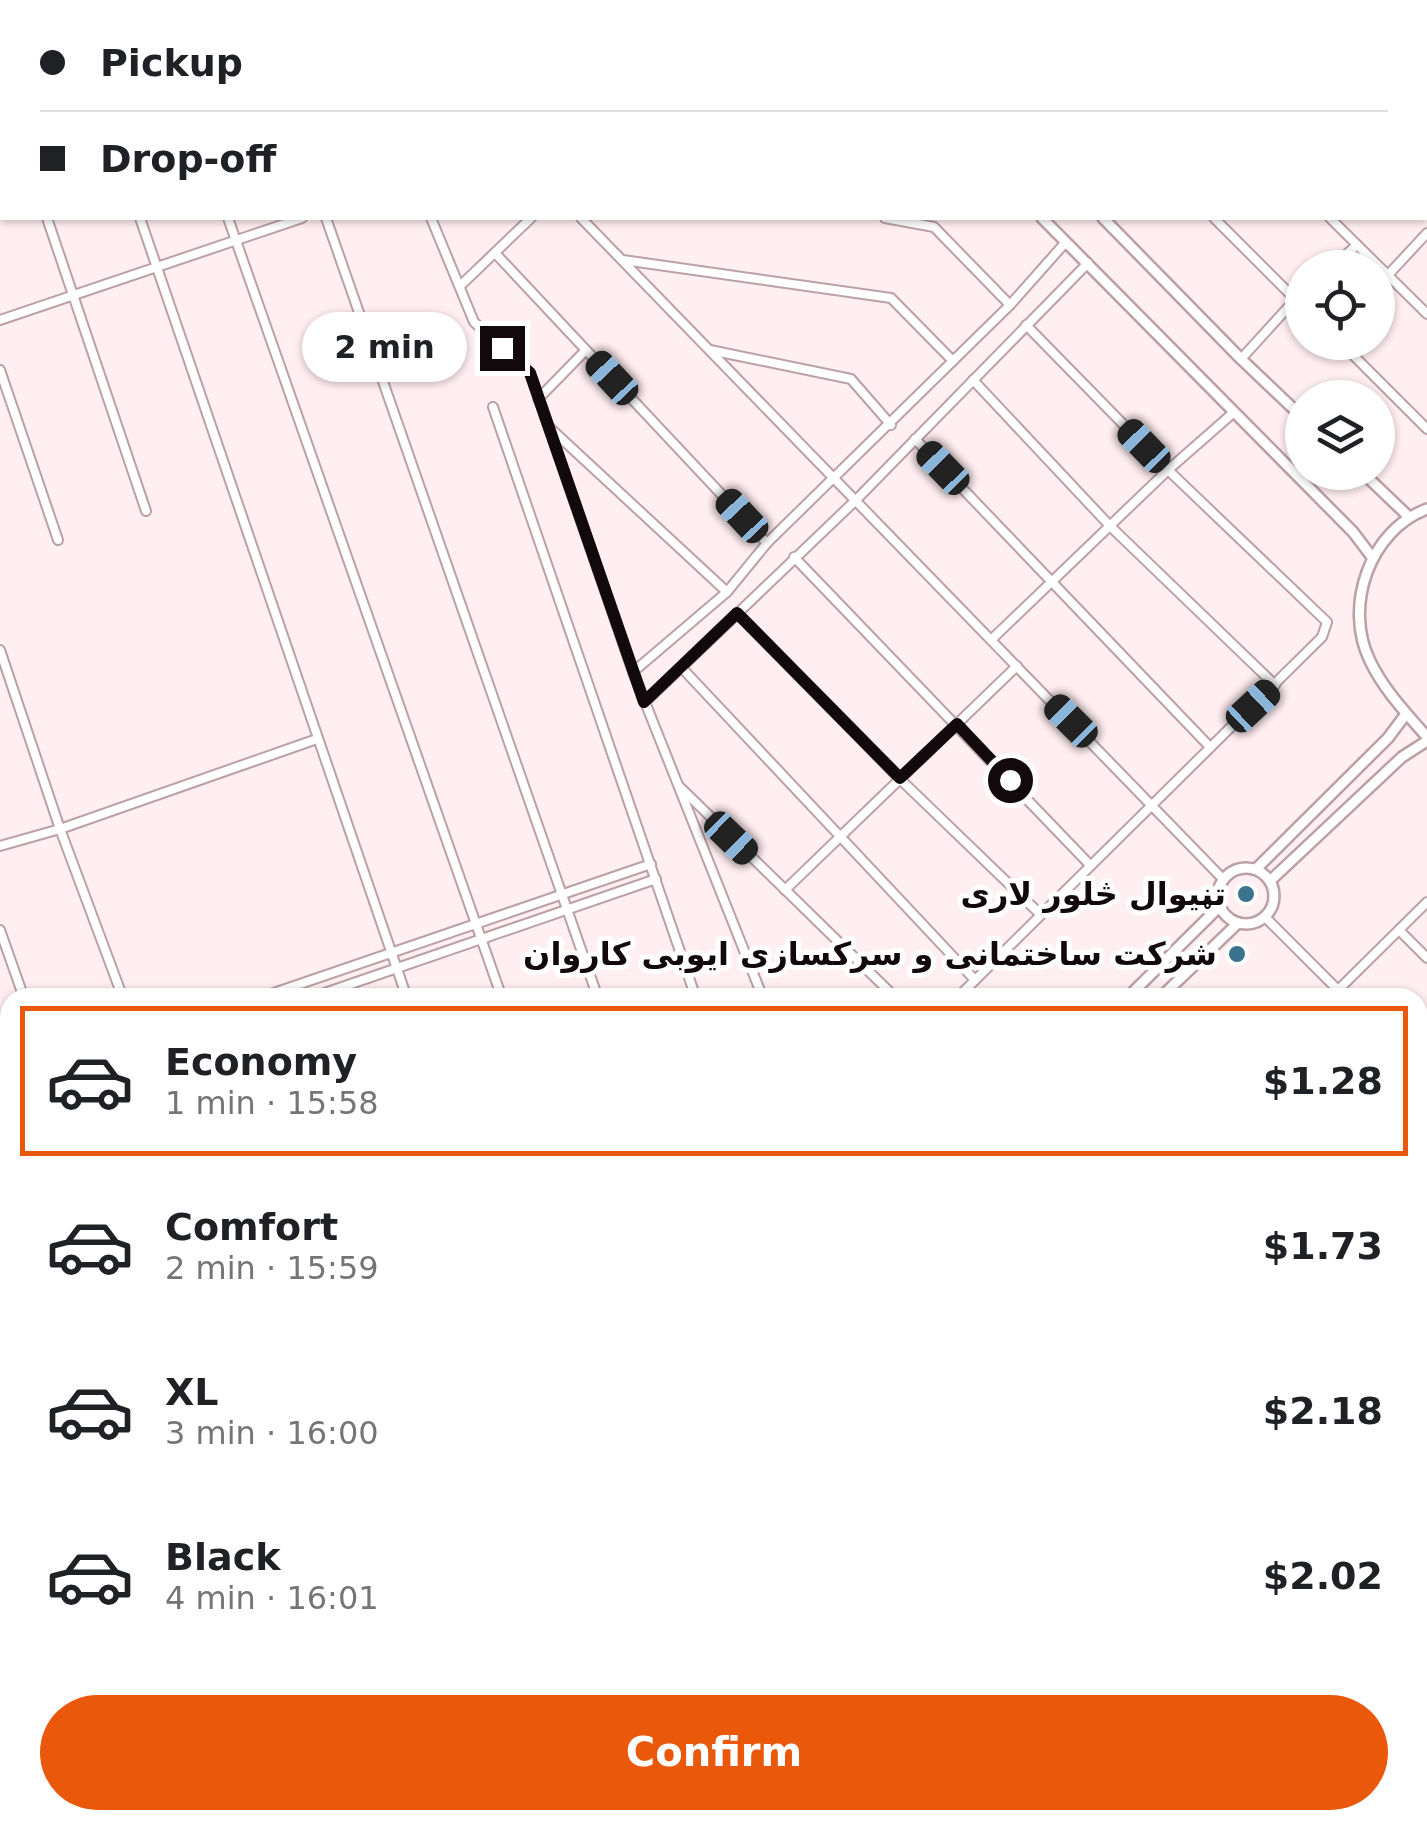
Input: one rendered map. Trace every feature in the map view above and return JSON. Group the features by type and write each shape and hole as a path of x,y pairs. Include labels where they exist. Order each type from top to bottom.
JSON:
{"street":[{"path":"47,220 146,511"},
{"path":"141,220 405,988"},
{"path":"229,220 499,988"},
{"path":"0,320 296,220"},
{"path":"327,220 595,988"},
{"path":"431,220 474,322 530,373 632,672 759,988"},
{"path":"460,286 526,220"},
{"path":"583,220 1223,879"},
{"path":"896,220 934,227 1010,306"},
{"path":"1044,220 1353,532 1372,557"},
{"path":"1108,220 1285,401"},
{"path":"1216,220 1285,285"},
{"path":"1332,220 1363,250"},
{"path":"1395,267 1427,233"},
{"path":"632,672 727,592 768,544 1010,306 1066,243"},
{"path":"1350,250 1357,244"},
{"path":"495,252 768,544"},
{"path":"623,260 892,298 954,362"},
{"path":"644,702 856,500 1088,263"},
{"path":"1395,282 1427,314"},
{"path":"1240,359 1285,314"},
{"path":"967,988 1275,686 1322,638 1327,622 1168,470 1026,325"},
{"path":"538,399 586,350"},
{"path":"710,350 851,379 891,424"},
{"path":"1358,360 1427,429"},
{"path":"0,370 58,540"},
{"path":"973,380 1110,526 1275,686"},
{"path":"493,407 693,988"},
{"path":"992,639 1232,413"},
{"path":"548,426 727,592"},
{"path":"915,440 1210,748"},
{"path":"1381,490 1408,516"},
{"path":"1270,881 1402,757 1427,739 1368,658 1360,626 1362,593 1372,557 1388,534 1408,516 1427,509"},
{"path":"794,557 1090,865"},
{"path":"737,613 1040,914"},
{"path":"0,650 118,988"},
{"path":"681,666 975,980"},
{"path":"785,890 1016,666"},
{"path":"1256,869 1388,738 1406,714"},
{"path":"0,846 60,829 317,739"},
{"path":"678,785 886,988"},
{"path":"288,988 651,864"},
{"path":"1238,868 1256,869 1270,881 1274,900 1265,917 1248,924 1230,920 1218,896 1223,879 1238,868"},
{"path":"339,988 656,879"},
{"path":"1340,988 1427,902"},
{"path":"1136,988 1220,906"},
{"path":"1265,917 1336,988"},
{"path":"1170,988 1238,923"},
{"path":"0,930 20,988"},
{"path":"1399,930 1427,958"}],"place":[{"name":"تڼیوال څلور لاری","path":"1246,894"},
{"name":"شرکت ساختمانی و سرکسازی ایوبی کاروان","path":"1237,954"}],"route":[{"path":"502,348 530,373 644,702 737,613 900,778 957,724 1010,780"}]}
